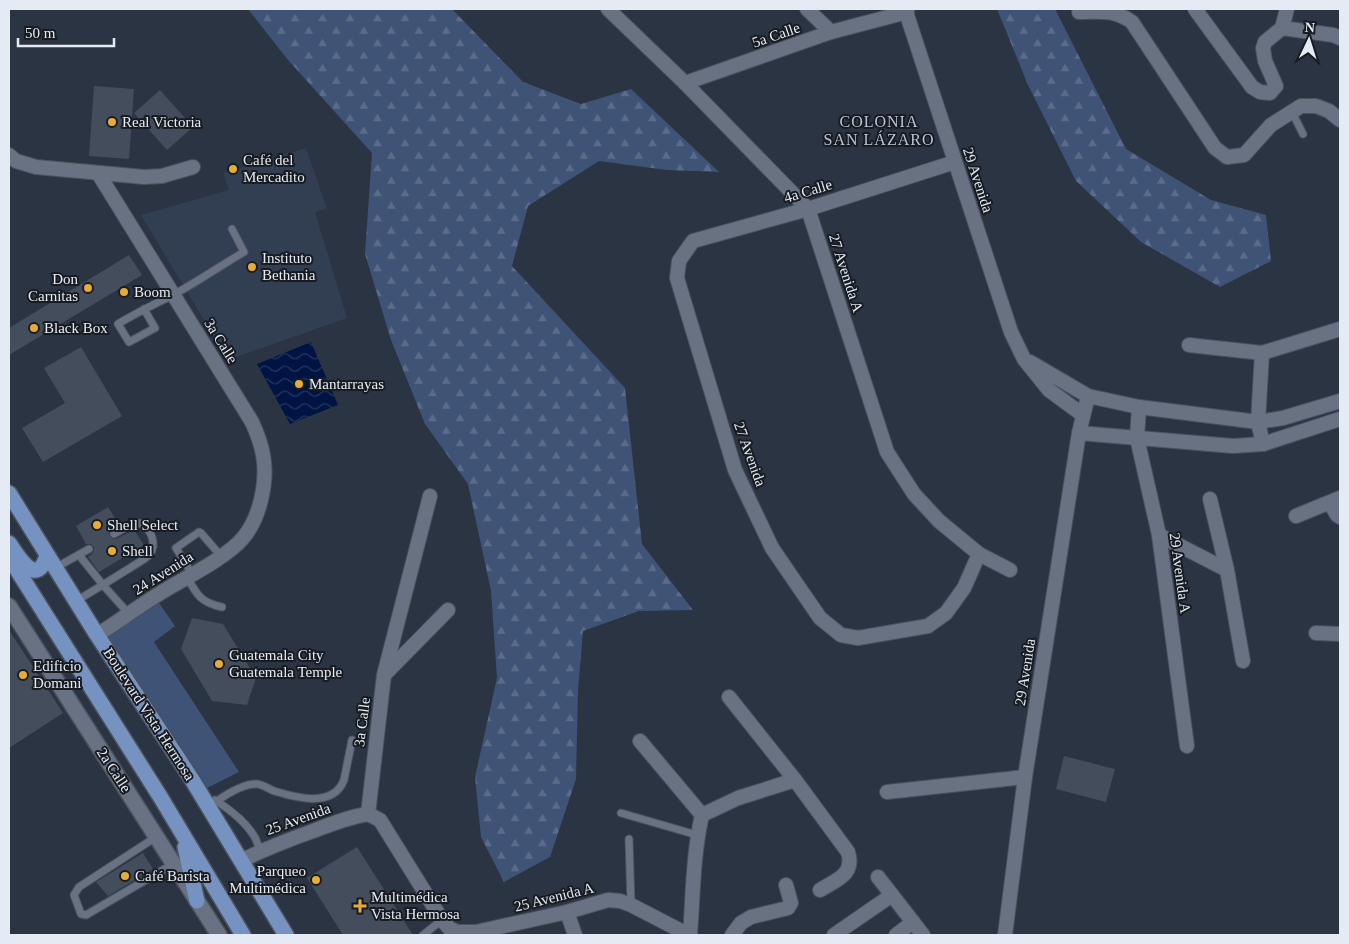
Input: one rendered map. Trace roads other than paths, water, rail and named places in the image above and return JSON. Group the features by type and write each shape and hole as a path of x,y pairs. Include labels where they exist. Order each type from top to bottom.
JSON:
{"main road":[{"name":"Boulevard Vista Hermosa","path":"9,493 97,635 199,792 286,935"},
{"path":"9,543 27,568 33,570 51,562"},
{"path":"9,557 182,833 243,935"},
{"path":"182,833 197,901"}],"street":[{"name":"27 Avenida A","path":"608,9 685,83 808,209 887,452 914,494 940,521 980,554 1010,570"},
{"path":"807,9 831,32"},
{"path":"1195,9 1252,87 1260,92 1270,93 1276,86 1265,61 1263,48 1265,42 1282,28 1287,9"},
{"name":"5a Calle","path":"685,83 831,32 906,10"},
{"name":"29 Avenida","path":"906,10 1010,332 1024,359 1049,390 1084,415"},
{"path":"1080,12 1109,12 1122,16 1132,22 1215,148 1227,157 1244,154 1271,124 1301,106 1316,106 1330,112 1340,120"},
{"path":"1282,28 1332,35 1340,38"},
{"path":"9,155 16,161 36,167 144,177 162,176 193,167"},
{"name":"4a Calle","path":"679,261 693,241 808,209 955,162"},
{"name":"3a Calle","path":"98,173 252,422 260,441 264,457 262,500 252,524 244,537"},
{"name":"27 Avenida","path":"679,261 677,278 735,470 772,548 820,618 841,634 858,638 928,626 946,613 964,588 980,554"},
{"path":"1189,345 1262,353 1340,329"},
{"path":"1262,353 1258,422 1262,444"},
{"path":"1024,359 1088,396 1139,407 1258,422 1282,418 1340,401"},
{"name":"29 Avenida","path":"1005,935 1025,777 1079,433 1088,396"},
{"name":"29 Avenida A","path":"1139,407 1137,438 1159,535 1187,746"},
{"path":"1079,433 1234,446 1262,444 1340,419"},
{"name":"3a Calle","path":"368,814 384,675 430,496"},
{"path":"1210,500 1227,570 1243,660"},
{"path":"1296,516 1335,500 1340,518"},
{"path":"1159,535 1227,570"},
{"name":"24 Avenida","path":"97,635 221,556 244,537"},
{"name":"2a Calle","path":"9,606 219,935"},
{"path":"384,675 448,610"},
{"path":"1316,633 1340,634"},
{"path":"729,697 795,780 848,852 850,863 846,874 820,890"},
{"path":"640,741 702,815"},
{"path":"887,792 1025,777"},
{"path":"702,815 738,798 795,780"},
{"path":"368,814 380,820 446,925"},
{"name":"25 Avenida","path":"242,861 260,851 352,816 368,814"},
{"path":"689,935 695,852 702,815"},
{"path":"878,877 923,935"},
{"path":"732,935 741,923 751,917 788,908 790,903 786,885"},
{"path":"834,935 892,895"},
{"name":"25 Avenida A","path":"446,925 466,934 567,912 608,900 620,901 631,905 689,935"},
{"path":"567,912 575,935"},
{"path":"896,935 913,922"}],"lane":[{"path":"1292,112 1304,134"},
{"path":"144,309 155,328 129,342 118,324 144,309 173,295 244,252 232,228"},
{"path":"76,601 103,586 148,556 153,548 154,543 148,529 139,523 128,526 114,534"},
{"path":"221,556 199,532 176,548 197,595 205,602 222,607"},
{"path":"51,562 89,549"},
{"path":"79,554 103,586 129,614"},
{"path":"217,801 234,790 257,784 288,794 310,798 326,798 341,787 352,740"},
{"path":"199,792 217,801 244,823 254,836 260,851"},
{"path":"621,813 697,835"},
{"path":"156,837 79,887 74,895 81,914 86,915 174,864"},
{"path":"629,839 631,905"},
{"path":"423,935 446,925"}],"water":[{"name":"Mantarrayas","path":"311,342 338,405 290,424 257,364"}],"place":[{"name":"Real Victoria","path":"112,122"},
{"name":"Café del Mercadito","path":"233,169"},
{"name":"Instituto Bethania","path":"252,267"},
{"name":"Don Carnitas","path":"88,288"},
{"name":"Boom","path":"124,292"},
{"name":"Black Box","path":"34,328"},
{"name":"Mantarrayas","path":"299,384"},
{"name":"Shell Select","path":"97,525"},
{"name":"Shell","path":"112,551"},
{"name":"Guatemala City Guatemala Temple","path":"219,664"},
{"name":"Edificio Domani","path":"23,675"},
{"name":"Café Barista","path":"125,876"},
{"name":"Parqueo Multimédica","path":"316,880"},
{"name":"Multimédica Vista Hermosa","path":"360,906"}],"district":[{"name":"COLONIA SAN LÁZARO","path":"879,130"}]}
